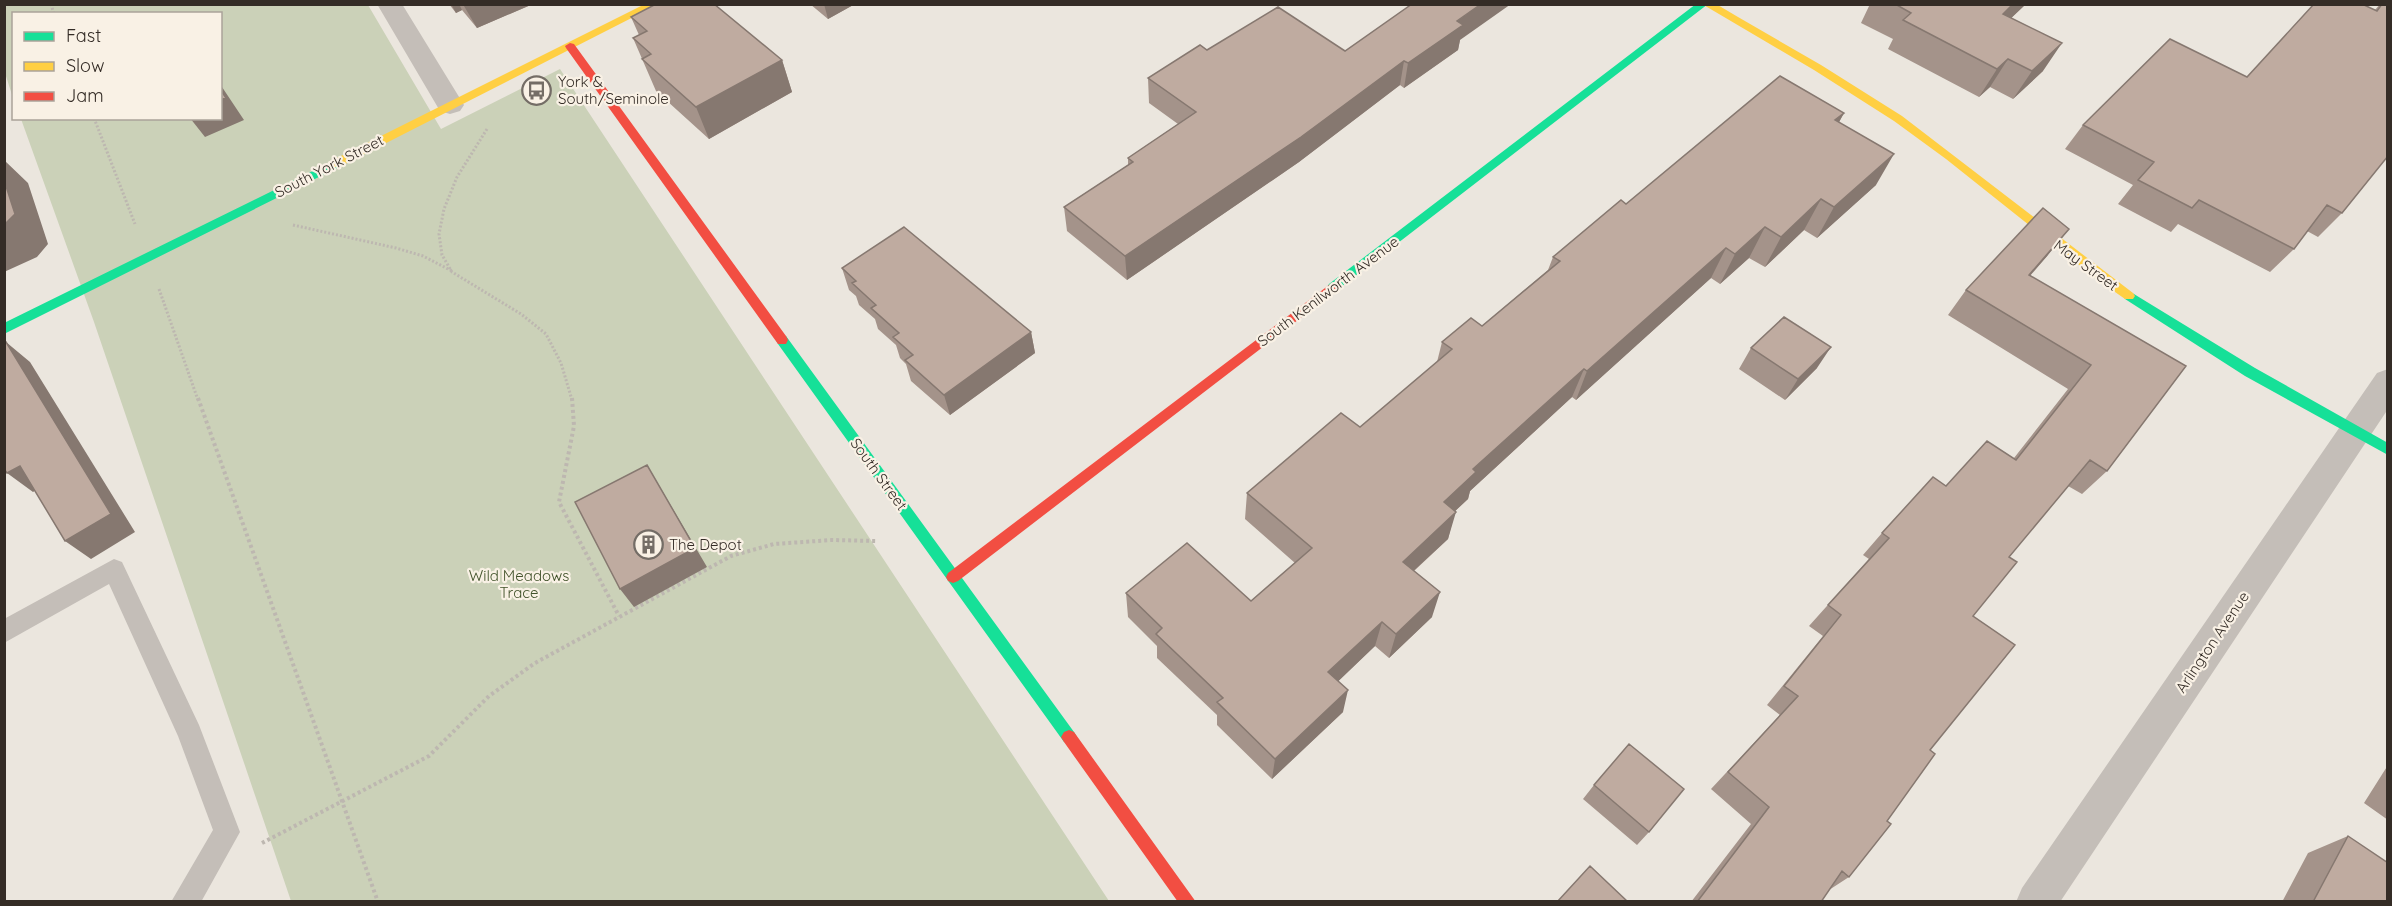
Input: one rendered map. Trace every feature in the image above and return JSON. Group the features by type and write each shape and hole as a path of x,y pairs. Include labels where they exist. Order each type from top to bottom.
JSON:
{"street":[{"path":"389,4 450,105"},
{"name":"South York Street","path":"4,329 654,4"},
{"name":"May Street","path":"1705,4 1814,63 1874,101 1928,139 2047,236 2115,287 2184,332 2388,450"},
{"name":"South Kenilworth Avenue","path":"953,577 1705,4"},
{"name":"South Street","path":"570,46 1188,902"},
{"name":"Arlington Avenue","path":"2036,902 2388,382"}],"lane":[{"path":"4,632 114,569 190,734 227,832 185,902"}],"path":[{"path":"95,120 135,224 133,233"},
{"path":"452,272 442,255 440,245 439,234 444,209 457,177 490,126"},
{"path":"290,225 423,256 521,314 546,334 561,363 571,392 574,426 559,502 619,616"},
{"path":"155,284 378,902"},
{"path":"258,845 429,756 489,696 535,663 731,556 774,544 832,540 928,542"}],"green space":[{"name":"Wild Meadows Trace","path":"5,4 368,5 441,129 560,69 1109,901 291,901 94,322 21,120 222,120 222,12 12,12 12,95 5,73"}],"building":[{"path":"656,4 714,4 782,60 696,107 642,59 651,54 633,38 647,31 631,17"},
{"path":"1412,4 1481,4 1457,21 1463,25 1408,63 1404,61 1301,137 1125,256 1064,207 1133,162 1128,158 1196,112 1148,78 1200,45 1207,50 1278,7 1345,51"},
{"path":"1895,4 2013,4 2003,14 2062,43 2032,71 2008,59 1997,69 1903,20 1911,13"},
{"path":"2314,4 2362,4 2377,11 2382,4 2388,4 2388,156 2342,213 2327,205 2294,249 2199,200 2192,208 2138,180 2154,162 2083,125 2170,39 2247,77"},
{"path":"1780,76 1844,113 1835,120 1894,154 1834,207 1821,199 1781,237 1765,227 1735,254 1726,248 1587,371 1584,369 1473,469 1476,472 1444,502 1456,512 1403,562 1440,592 1396,634 1382,622 1328,672 1348,690 1275,759 1217,702 1223,698 1156,634 1162,628 1126,593 1187,543 1251,601 1312,548 1247,493 1341,413 1360,427 1452,349 1442,342 1471,318 1482,326 1560,261 1553,257 1621,200 1626,204"},
{"path":"4,180 15,214 4,225"},
{"path":"2043,208 2069,229 2029,275 2186,366 2107,471 2090,460 2009,557 2017,562 1973,616 2015,645 1930,750 1935,754 1887,821 1891,824 1849,877 1842,871 1821,902 1697,902 1769,807 1728,772 1798,696 1784,686 1841,615 1828,605 1889,538 1882,533 1933,477 1946,486 1987,441 2016,460 2091,365 1966,290"},
{"path":"904,227 1031,332 944,395 905,360 913,355 893,337 899,333 871,308 876,305 852,283 856,281 842,268"},
{"path":"1784,317 1831,347 1798,379 1751,348"},
{"path":"6,342 111,514 65,541 20,466 7,473 4,469 4,343"},
{"name":"The Depot","path":"647,465 695,548 620,589 575,502"},
{"path":"1629,744 1684,789 1649,832 1594,785"},
{"path":"2348,836 2388,863 2388,902 2313,902"},
{"path":"1590,866 1628,902 1557,902"}],"traffic: fast":[{"path":"1333,287 1703,4"},
{"path":"4,329 335,164"},
{"path":"2129,296 2250,372 2388,450"},
{"path":"782,340 1069,737"}],"traffic: slow":[{"path":"335,164 654,4"},
{"path":"1707,4 1817,67 1898,119 1950,156 2076,258 2129,296"}],"traffic: jam":[{"path":"570,46 782,340"},
{"path":"953,577 1333,287"},
{"path":"1069,737 1188,902"}],"place":[{"name":"York & South/Seminole","path":"537,90"},
{"name":"The Depot","path":"648,544"}]}
